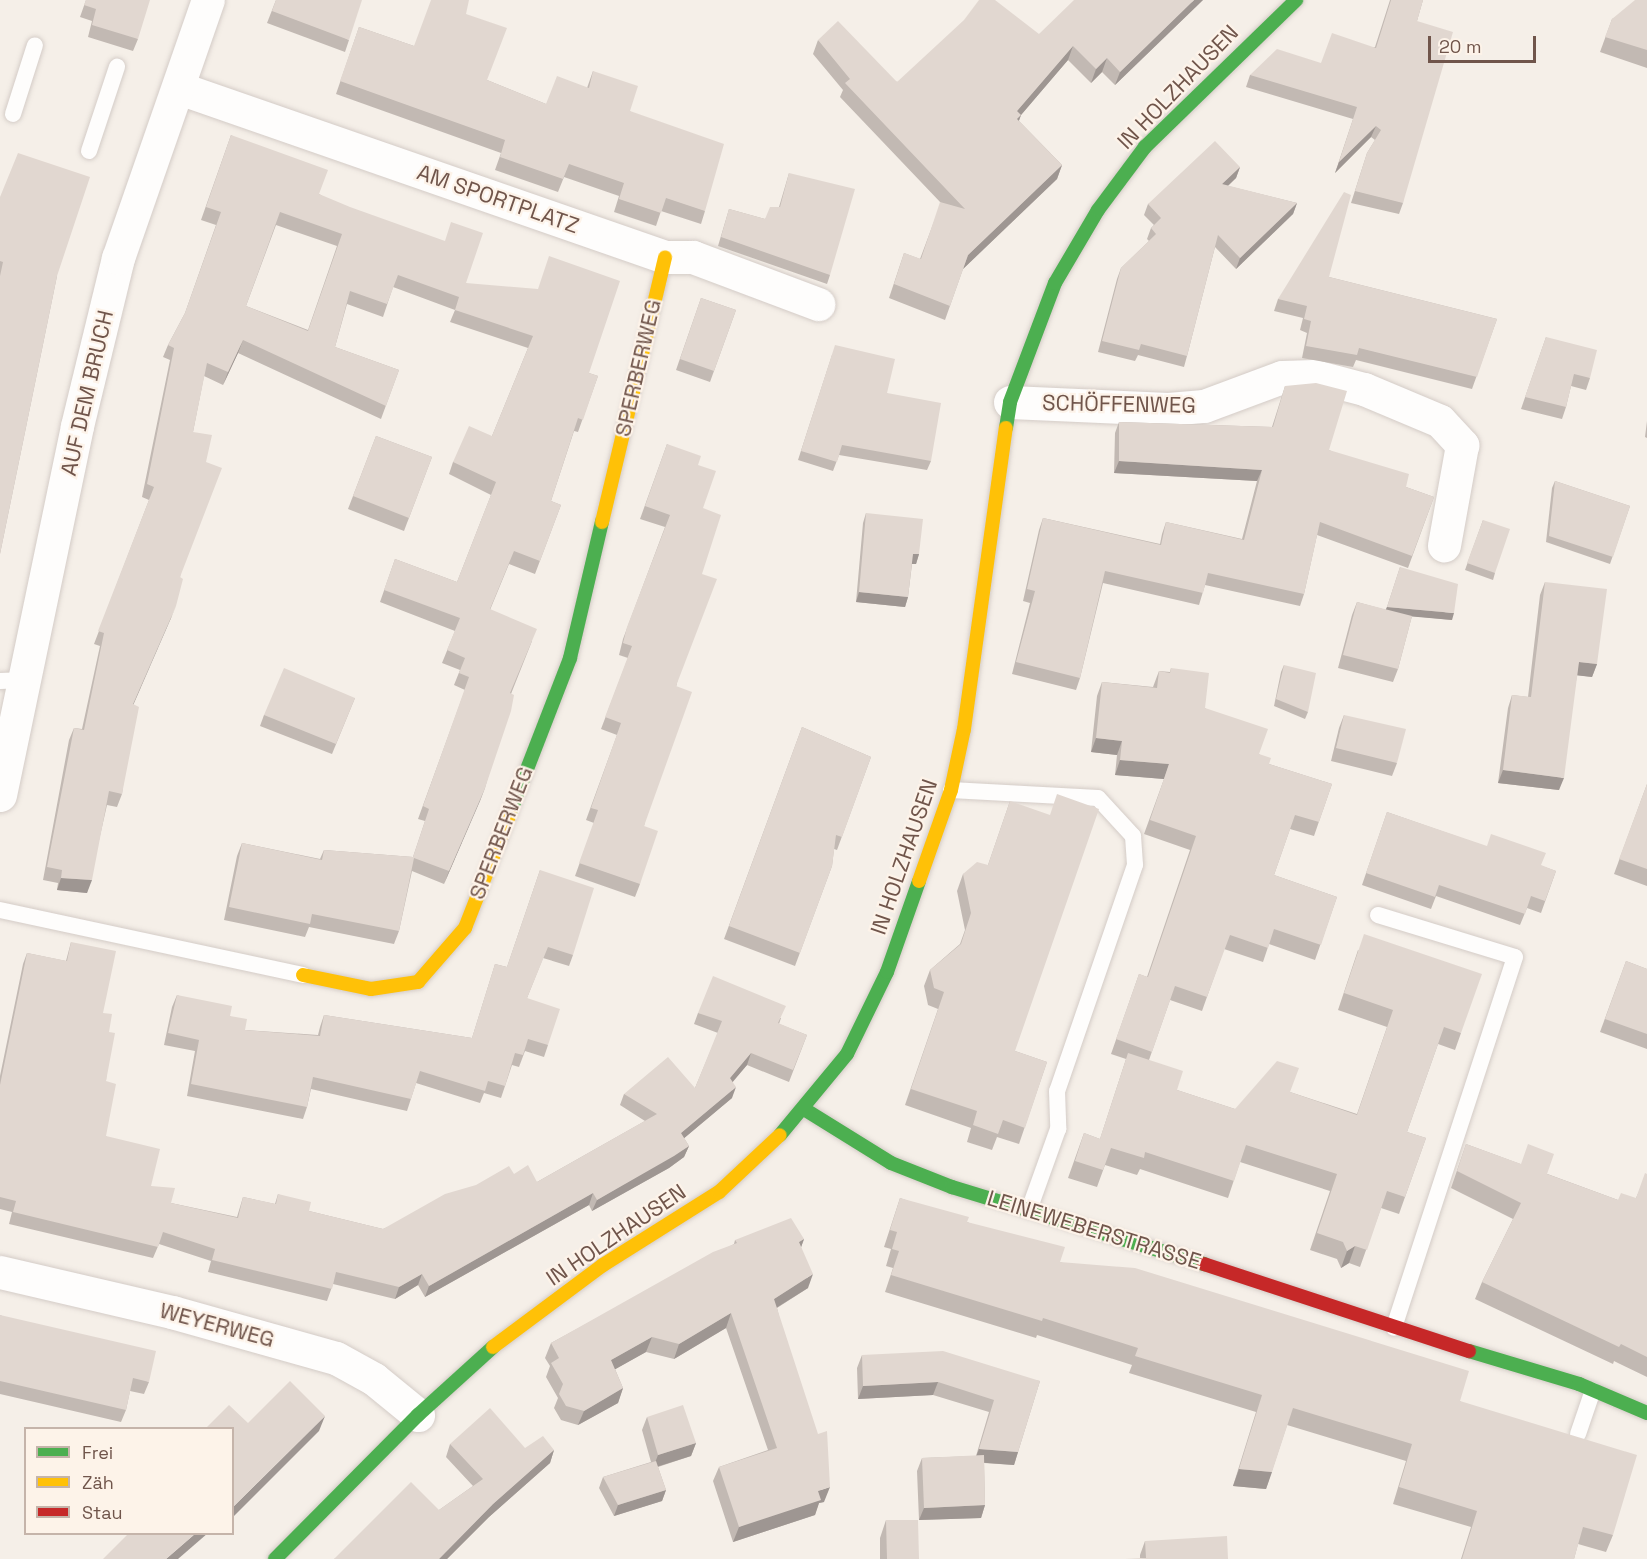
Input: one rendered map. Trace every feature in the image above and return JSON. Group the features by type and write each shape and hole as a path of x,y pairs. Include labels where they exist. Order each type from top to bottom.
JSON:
{"street":[{"name":"AUF DEM BRUCH","path":"0,795 13,680 118,258 208,0"},
{"name":"IN HOLZHAUSEN","path":"275,1559 418,1415 498,1343 603,1265 719,1192 766,1151 804,1109 847,1053 887,972 951,790 964,729 1010,402 1055,283 1098,210 1145,147 1296,0"},
{"name":"AM SPORTPLATZ","path":"179,88 665,257 693,257 818,304"},
{"name":"SPERBERWEG","path":"303,975 371,989 418,982 465,928 570,658 665,257"},
{"name":"SCHÖFFENWEG","path":"1010,402 1168,409 1204,406 1282,376 1314,376 1364,389 1440,421 1462,445 1444,545"},
{"name":"LEINEWEBERSTRASSE","path":"804,1109 891,1163 1029,1210 1144,1244 1395,1328 1593,1390 1647,1413"},
{"name":"WEYERWEG","path":"0,1272 172,1312 336,1358 374,1379 418,1415"}],"lane":[{"path":"13,114 35,45"},
{"path":"89,151 117,67"},
{"path":"951,790 1098,798 1133,836 1136,865 1057,1091 1059,1129 1029,1210"},
{"name":"SPERBERWEG","path":"0,910 303,975"},
{"path":"1378,915 1515,957 1395,1328"},
{"path":"1578,1434 1593,1390"}],"building":[{"path":"86,0 150,0 138,39 92,25 96,9 84,5"},
{"path":"276,0 362,0 349,40 272,11"},
{"path":"431,0 469,0 466,14 507,28 487,80 546,104 557,76 589,88 593,71 638,86 630,111 724,144 705,211 666,198 661,213 619,199 624,183 569,164 563,179 500,157 505,140 340,81 359,27 414,46"},
{"path":"979,0 995,0 1039,34 1074,0 1194,0 1120,72 1107,58 1096,69 1073,46 1017,111 1021,115 1017,119 1062,165 968,255 950,306 894,284 904,253 921,259 940,202 965,209 845,83 850,79 818,40 838,21 897,82 964,20"},
{"path":"1391,0 1423,0 1417,21 1453,32 1403,203 1355,191 1367,153 1381,130 1376,126 1339,162 1357,107 1250,75 1277,49 1321,63 1332,33 1376,48"},
{"path":"1635,0 1647,0 1647,50 1605,37 1612,19"},
{"path":"231,135 328,170 319,194 350,207 445,241 451,222 483,233 466,283 538,289 549,256 620,281 589,373 598,376 583,420 578,418 551,501 561,505 540,561 514,551 490,609 537,629 510,693 514,695 511,711 485,788 449,871 414,858 399,931 312,914 310,924 229,907 242,843 322,860 324,850 413,857 429,809 423,806 469,677 459,673 465,658 447,650 460,618 384,590 395,559 457,582 496,482 453,462 469,426 492,436 533,336 455,310 459,297 398,275 387,304 350,291 335,347 399,370 386,406 243,340 228,372 207,363 193,432 212,435 206,462 222,468 180,577 183,579 176,606 133,704 139,707 122,794 109,791 92,880 61,878 62,870 47,867 74,728 84,730 104,633 98,631 154,487 147,484 174,348 168,345 185,313 221,212 206,207","holes":["280,212 342,234 308,331 246,306"]},
{"path":"1215,141 1240,167 1222,184 1297,203 1240,258 1218,235 1187,356 1141,344 1139,350 1102,341 1121,268 1156,234 1151,228 1161,218 1148,204"},
{"path":"18,153 90,177 57,276 0,554 0,276 3,262 0,261 0,197"},
{"path":"789,173 855,189 830,275 721,237 729,209 765,219 770,207 780,207"},
{"path":"1344,192 1351,195 1329,277 1497,319 1477,377 1359,348 1357,355 1306,346 1311,321 1304,319 1307,306 1278,299"},
{"path":"701,298 736,310 714,371 680,359"},
{"path":"1546,337 1597,350 1590,378 1574,374 1566,407 1525,397"},
{"path":"835,345 895,359 887,393 941,403 931,461 842,445 837,462 801,451"},
{"path":"1316,383 1347,391 1329,450 1409,474 1406,487 1434,497 1412,556 1320,522 1304,594 1208,573 1203,593 1105,571 1080,678 1016,662 1035,591 1027,589 1043,518 1161,545 1166,522 1244,540 1262,470 1119,461 1119,422 1273,427 1285,386"},
{"path":"376,436 432,457 409,518 353,496"},
{"path":"667,444 701,456 698,465 716,471 703,508 721,515 702,574 717,579 676,686 692,692 644,826 658,831 640,884 579,863 598,810 591,808 621,723 605,717 632,646 623,643 627,627 670,515 645,506"},
{"path":"1555,481 1630,506 1613,557 1549,536"},
{"path":"866,513 923,519 919,554 913,554 908,597 859,592"},
{"path":"1483,520 1510,529 1495,573 1467,563"},
{"path":"1400,567 1458,584 1454,613 1387,607"},
{"path":"1545,582 1607,589 1597,664 1579,662 1564,778 1503,770 1512,695 1531,697"},
{"path":"1357,602 1412,616 1398,669 1343,655"},
{"path":"1284,665 1316,673 1308,712 1276,699"},
{"path":"284,668 355,698 336,744 264,715"},
{"path":"1171,668 1209,673 1205,708 1268,729 1259,754 1271,758 1269,764 1332,784 1319,822 1295,815 1274,875 1337,897 1321,945 1274,929 1268,948 1230,935 1207,997 1175,986 1152,1052 1116,1039 1139,974 1148,977 1196,836 1150,820 1169,764 1120,760 1122,741 1096,738 1102,682 1157,688 1159,671 1170,673"},
{"path":"1344,715 1406,729 1397,763 1336,748"},
{"path":"802,727 871,757 842,837 836,835 832,866 800,953 729,926"},
{"path":"1647,784 1647,869 1619,859"},
{"path":"1057,794 1099,809 1015,1051 1047,1062 1025,1128 1003,1120 998,1134 973,1125 977,1111 911,1089 944,992 934,988 930,970 961,944 971,913 963,874 977,862 988,865 1010,801 1050,815"},
{"path":"1387,812 1487,846 1491,834 1546,853 1541,865 1556,871 1545,901 1531,896 1525,914 1439,885 1435,897 1366,873"},
{"path":"540,870 594,888 573,955 548,947 527,998 560,1009 548,1045 528,1039 523,1055 515,1053 505,1086 488,1081 485,1091 420,1071 411,1099 313,1077 307,1107 191,1084 199,1040 168,1033 177,995 232,1006 230,1016 247,1019 245,1030 320,1036 324,1015 472,1038 495,964 507,967"},
{"path":"1364,934 1482,974 1461,1033 1444,1027 1407,1132 1426,1138 1405,1197 1387,1191 1367,1250 1355,1246 1347,1251 1343,1242 1317,1233 1337,1174 1246,1145 1234,1181 1145,1152 1144,1158 1111,1148 1103,1170 1075,1161 1084,1133 1100,1139 1128,1053 1183,1071 1177,1090 1235,1109 1277,1061 1299,1068 1290,1092 1357,1115 1393,1010 1344,993"},
{"path":"71,942 116,951 103,1013 112,1014 109,1032 115,1033 106,1081 116,1084 106,1136 160,1149 151,1186 175,1188 171,1203 238,1218 243,1197 276,1204 278,1194 311,1202 309,1211 383,1229 445,1194 476,1185 509,1166 514,1174 528,1165 537,1182 657,1114 624,1094 668,1057 695,1088 722,1021 698,1013 713,976 786,1006 778,1023 807,1035 793,1070 751,1053 730,1078 736,1087 681,1133 689,1146 597,1200 593,1193 429,1286 422,1274 399,1287 336,1272 332,1289 212,1260 215,1249 163,1232 158,1247 13,1212 16,1201 0,1197 0,1085 27,953 67,961"},
{"path":"1626,961 1647,969 1647,1034 1605,1019"},
{"path":"1466,1144 1521,1164 1528,1144 1554,1154 1547,1174 1618,1200 1621,1193 1636,1198 1645,1173 1647,1174 1647,1357 1621,1344 1619,1347 1482,1282 1521,1203 1457,1171"},
{"path":"900,1198 969,1217 967,1222 1065,1247 1060,1262 1135,1268 1469,1371 1460,1401 1637,1455 1613,1535 1583,1527 1574,1559 1462,1559 1477,1511 1399,1487 1412,1444 1293,1408 1272,1472 1239,1469 1262,1395 1135,1356 1138,1348 1043,1318 1042,1321 891,1275 899,1251 892,1249 897,1232 890,1230"},
{"path":"791,1218 804,1239 799,1242 813,1274 774,1299 818,1434 827,1431 830,1487 818,1491 821,1500 739,1527 719,1467 777,1448 731,1313 679,1344 652,1337 611,1360 623,1388 584,1411 566,1406 559,1394 563,1384 551,1363 559,1358 551,1343 713,1252 737,1243 735,1240"},
{"path":"0,1315 156,1351 149,1382 133,1378 126,1410 0,1381"},
{"path":"943,1351 1040,1381 1018,1452 979,1449 994,1400 938,1382 863,1386 862,1355"},
{"path":"290,1381 325,1416 234,1506 234,1427 207,1427 229,1405 248,1423"},
{"path":"683,1405 696,1443 658,1455 647,1417"},
{"path":"490,1408 525,1448 543,1436 554,1450 493,1504 439,1559 334,1559 411,1482 439,1510 483,1479 450,1444"},
{"path":"984,1455 985,1505 924,1508 922,1458"},
{"path":"656,1461 666,1490 618,1505 603,1477"},
{"path":"886,1520 918,1520 919,1559 887,1559"},
{"path":"127,1535 194,1535 166,1559 103,1559"},
{"path":"1227,1536 1228,1559 1125,1559 1146,1558 1145,1541"}],"traffic: fast":[{"path":"1006,428 1010,402 1055,283 1098,210 1145,147 1296,0"},
{"path":"510,813 570,658 602,522"},
{"path":"780,1135 847,1054 887,972 919,881"},
{"path":"804,1109 891,1163 952,1187 1204,1264"},
{"path":"275,1559 418,1415 493,1347"},
{"path":"1469,1351 1579,1384 1647,1413"}],"traffic: slow":[{"path":"602,522 665,257"},
{"path":"919,881 951,790 964,729 1006,428"},
{"path":"303,975 371,989 418,982 465,928 510,813"},
{"path":"493,1347 603,1265 719,1192 780,1135"}],"traffic: jam":[{"path":"1204,1264 1469,1351"}]}
